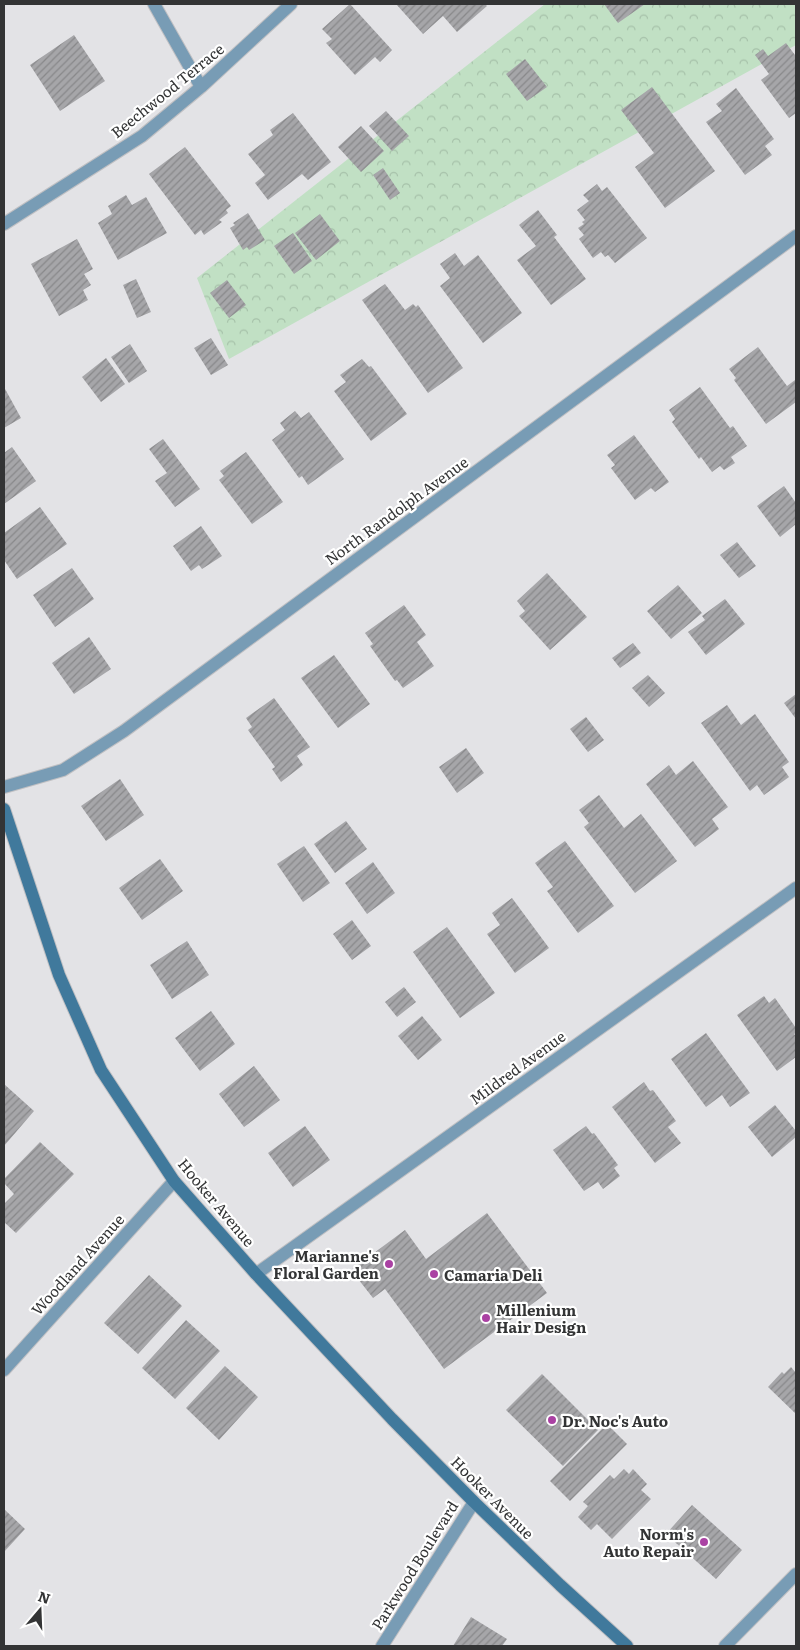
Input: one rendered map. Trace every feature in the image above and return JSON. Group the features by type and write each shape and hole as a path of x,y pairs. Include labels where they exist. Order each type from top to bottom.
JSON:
{"street":[{"path":"154,4 201,87"},
{"name":"Beechwood Terrace","path":"4,224 142,136 201,87 291,4"},
{"name":"North Randolph Avenue","path":"4,788 63,770 124,731 796,236"},
{"name":"Hooker Avenue","path":"4,809 59,974 101,1070 174,1181 256,1274 392,1419 474,1502 627,1646"},
{"name":"Mildred Avenue","path":"256,1274 796,888"},
{"name":"Woodland Avenue","path":"4,1370 174,1181"},
{"name":"Parkwood Boulevard","path":"382,1646 474,1502"},
{"path":"725,1646 796,1574"}],"green space":[{"path":"545,4 796,4 796,45 229,359 197,278"}],"building":[{"path":"350,4 392,50 380,62 375,57 355,75 326,43 332,39 322,29"},
{"path":"396,4 485,4 487,6 457,32 443,16 423,34"},
{"path":"604,4 645,4 618,23"},
{"path":"74,35 105,81 60,111 30,65"},
{"path":"786,43 796,54 796,113 789,118 761,80 769,74 755,55 763,49 768,56"},
{"path":"525,59 547,87 527,101 506,74"},
{"path":"652,87 715,171 665,208 635,167 654,153 621,110"},
{"path":"736,88 774,139 765,146 772,155 745,175 706,122 722,111 716,104"},
{"path":"386,111 409,136 392,151 369,126"},
{"path":"293,113 331,162 308,180 302,174 268,200 255,183 265,175 248,154 273,135 270,130"},
{"path":"361,126 384,151 361,172 338,147"},
{"path":"185,147 231,206 226,210 228,213 219,220 222,222 204,235 201,230 195,235 149,174"},
{"path":"383,168 400,193 390,200 373,175"},
{"path":"597,184 602,191 607,187 647,238 615,263 608,255 605,257 601,252 593,258 579,239 584,235 578,228 584,224 582,222 585,220 577,210 589,201 583,195"},
{"path":"126,195 132,205 146,197 167,233 118,260 98,223 112,214 108,206"},
{"path":"538,210 557,235 554,237 586,279 551,305 517,260 536,246 519,225"},
{"path":"248,213 265,240 249,250 247,247 243,250 230,228 235,225 233,223"},
{"path":"320,214 340,241 316,260 295,233"},
{"path":"293,233 312,261 294,274 274,246"},
{"path":"77,239 93,269 84,274 91,285 83,290 88,300 59,316 31,264"},
{"path":"455,253 464,266 478,255 522,313 483,343 440,286 450,278 440,264"},
{"path":"136,279 151,312 137,318 123,285"},
{"path":"227,280 246,305 229,318 210,293"},
{"path":"385,284 405,310 413,304 416,307 418,305 463,368 428,393 362,300"},
{"path":"211,338 228,365 211,375 194,348"},
{"path":"130,344 147,371 129,383 111,357"},
{"path":"758,347 787,386 796,381 796,402 766,424 734,380 736,378 729,369"},
{"path":"106,358 125,384 101,402 82,377"},
{"path":"362,359 369,367 371,366 407,414 371,441 334,391 346,382 340,375"},
{"path":"4,387 21,418 4,428"},
{"path":"700,387 730,428 733,426 747,446 731,457 735,463 724,470 720,466 712,472 701,457 699,459 672,422 675,419 669,410"},
{"path":"295,411 301,418 309,412 344,459 308,485 302,476 299,478 272,440 285,430 280,423"},
{"path":"634,435 669,482 655,492 651,488 635,500 611,468 615,465 607,455"},
{"path":"163,439 200,489 175,507 155,481 167,473 149,449"},
{"path":"12,447 36,481 4,504 4,453"},
{"path":"246,452 283,502 252,524 219,480 224,476 220,471"},
{"path":"784,486 796,503 796,524 780,537 757,506"},
{"path":"40,507 67,544 17,579 4,560 4,533"},
{"path":"201,526 222,556 202,569 199,565 191,571 173,546"},
{"path":"737,542 756,566 739,578 720,555"},
{"path":"72,568 94,599 55,627 33,595"},
{"path":"547,573 587,617 550,650 519,616 525,611 517,601"},
{"path":"678,585 702,613 671,639 647,611"},
{"path":"725,599 745,624 706,655 688,632 705,620 702,616"},
{"path":"404,605 426,635 417,642 434,666 403,688 397,680 395,681 370,646 373,644 365,633"},
{"path":"89,637 111,669 74,694 52,663"},
{"path":"633,643 641,653 620,668 612,658"},
{"path":"334,655 370,704 338,728 301,678"},
{"path":"648,675 665,693 649,707 632,688"},
{"path":"796,694 796,719 784,703"},
{"path":"274,698 310,747 297,756 303,765 281,782 272,769 275,767 248,730 252,727 246,718"},
{"path":"727,705 741,725 755,714 789,762 782,767 789,777 764,795 757,785 750,791 701,723"},
{"path":"586,717 604,740 588,752 570,729"},
{"path":"466,748 484,773 457,793 439,767"},
{"path":"693,761 728,807 712,819 719,829 695,847 646,784 669,765 676,775"},
{"path":"120,779 144,815 106,841 81,806"},
{"path":"599,795 624,828 641,814 677,861 635,893 584,827 589,823 579,810"},
{"path":"346,821 367,849 335,873 314,844"},
{"path":"565,841 614,906 578,933 547,891 553,887 535,863"},
{"path":"304,846 330,883 303,902 277,864"},
{"path":"160,859 183,891 142,920 119,888"},
{"path":"373,862 395,893 367,914 345,883"},
{"path":"512,898 549,948 515,973 487,934 500,925 492,913"},
{"path":"352,920 371,946 352,960 333,934"},
{"path":"447,927 495,993 460,1018 413,952"},
{"path":"187,941 209,975 172,999 150,965"},
{"path":"404,987 416,1002 397,1017 385,1002"},
{"path":"764,996 769,1003 775,998 796,1028 796,1033 794,1034 796,1036 796,1057 777,1071 737,1015"},
{"path":"211,1011 235,1044 200,1071 175,1038"},
{"path":"422,1016 442,1040 418,1060 398,1036"},
{"path":"706,1033 750,1093 730,1107 722,1095 706,1107 671,1059"},
{"path":"254,1066 280,1100 244,1127 219,1094"},
{"path":"644,1082 650,1091 653,1090 676,1121 668,1127 681,1143 655,1163 612,1107"},
{"path":"4,1084 34,1111 4,1146"},
{"path":"775,1105 796,1131 796,1137 772,1157 748,1127"},
{"path":"305,1126 330,1160 293,1187 268,1153"},
{"path":"586,1126 592,1134 594,1133 618,1165 614,1168 620,1176 603,1189 598,1182 584,1191 553,1150"},
{"path":"40,1142 74,1174 16,1233 4,1222 4,1204 14,1194 4,1183 4,1179"},
{"path":"487,1213 547,1293 444,1369 385,1289 373,1298 351,1270 405,1230 426,1259"},
{"path":"149,1275 182,1306 138,1354 104,1323"},
{"path":"186,1320 220,1351 175,1399 142,1368"},
{"path":"225,1366 258,1397 219,1440 186,1408"},
{"path":"791,1367 796,1373 796,1414 768,1387 782,1372 784,1374"},
{"name":"Dr. Noc's Auto","path":"542,1374 598,1430 563,1466 506,1410"},
{"path":"607,1424 627,1444 570,1501 550,1481"},
{"path":"624,1469 629,1474 633,1469 647,1484 641,1490 651,1499 612,1539 597,1524 591,1530 578,1517 588,1506 583,1502 610,1475 614,1479"},
{"name":"Norm's Auto Repair","path":"692,1505 742,1550 716,1579 666,1534"},
{"path":"4,1509 25,1529 4,1552"},
{"path":"471,1617 507,1639 502,1646 453,1646"}],"place":[{"name":"Marianne's Floral Garden","path":"389,1264"},
{"name":"Camaria Deli","path":"434,1274"},
{"name":"Millenium Hair Design","path":"486,1318"},
{"name":"Dr. Noc's Auto","path":"552,1420"},
{"name":"Norm's Auto Repair","path":"704,1542"}]}
